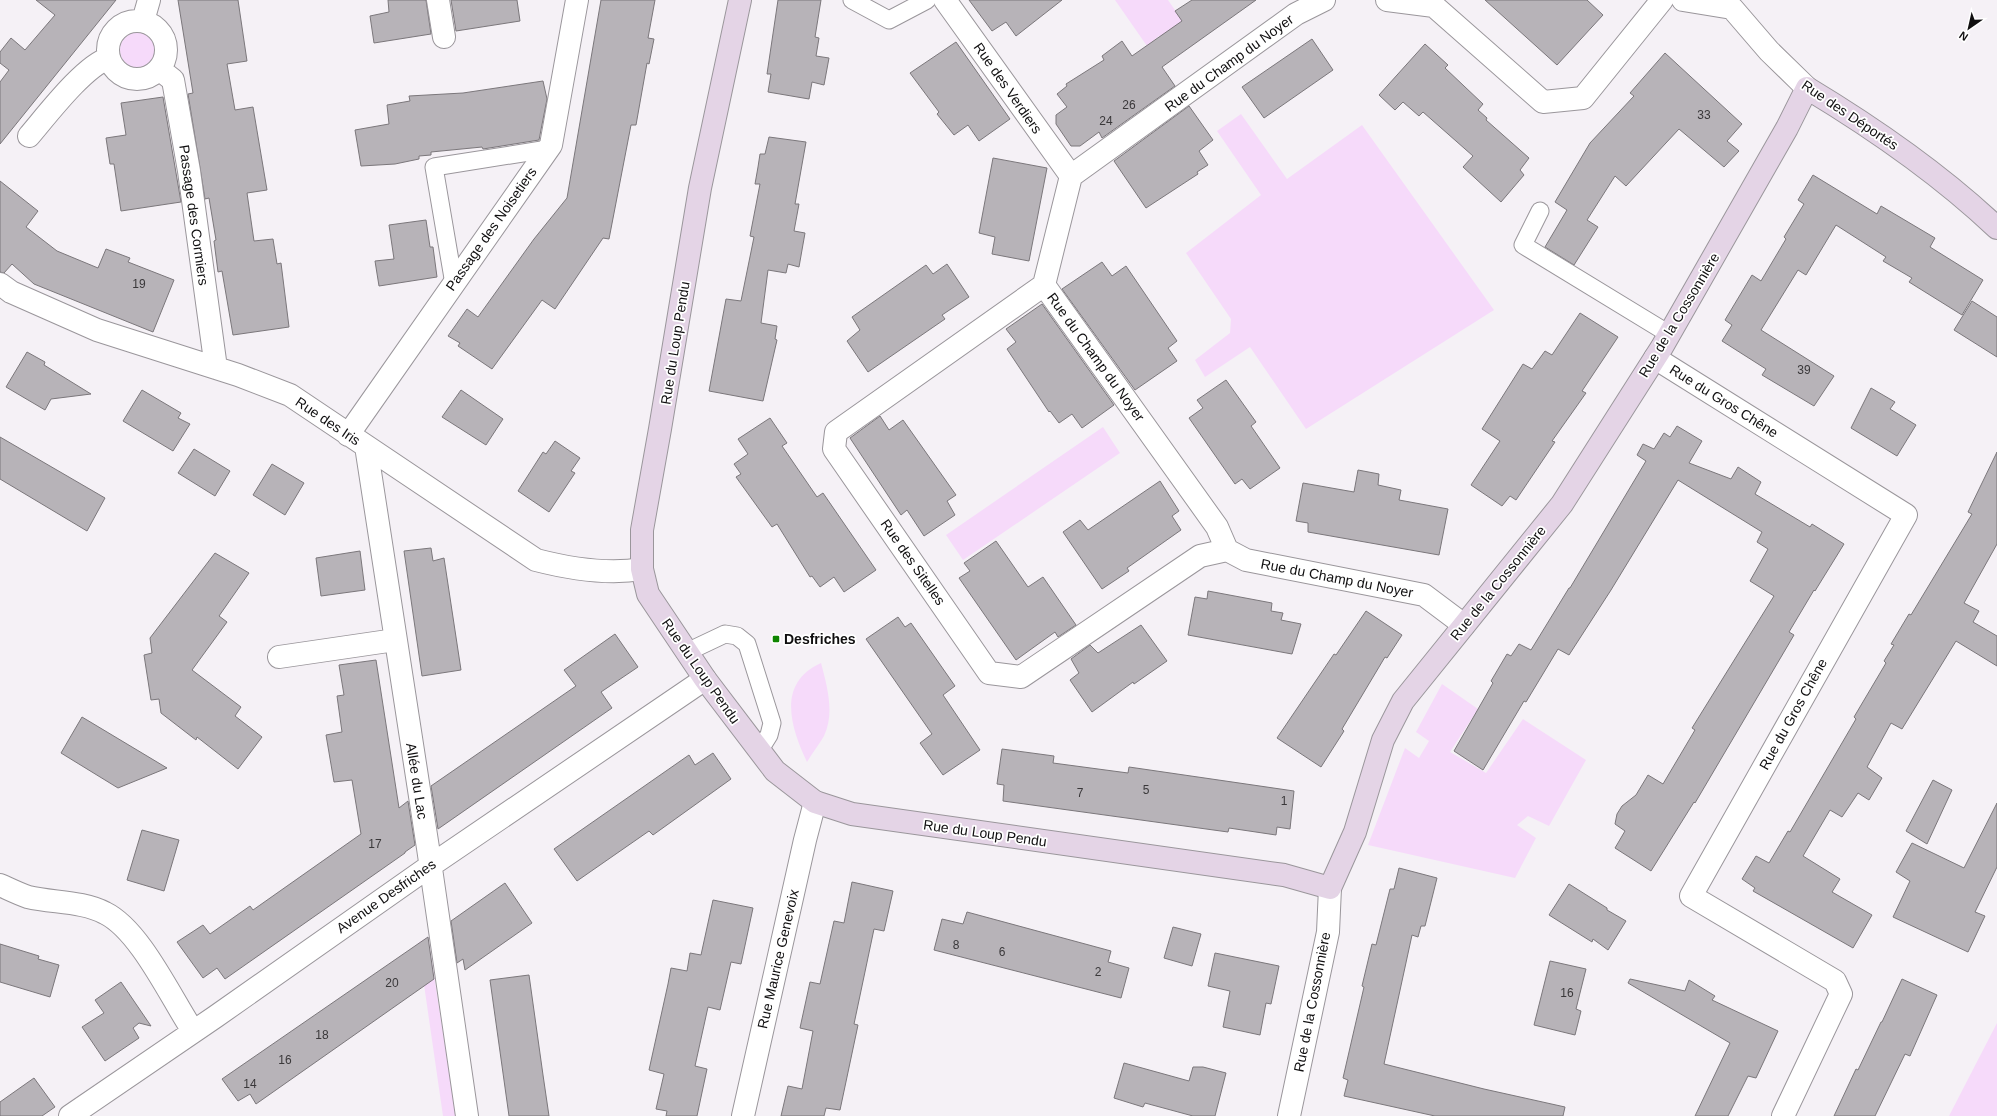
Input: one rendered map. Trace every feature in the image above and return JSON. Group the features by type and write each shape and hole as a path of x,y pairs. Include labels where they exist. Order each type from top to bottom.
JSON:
{"street":[{"path":"143,22 149,0"},
{"path":"438,0 444,37"},
{"name":"Passage des Noisetiers","path":"357,441 454,284 551,145 577,0"},
{"name":"Rue du Loup Pendu","path":"740,0 700,188 642,530 642,569 648,594 705,679 775,771 815,802 852,814 1284,876 1330,888"},
{"name":"Rue des Verdiers","path":"945,0 1071,176"},
{"name":"Rue du Champ du Noyer","path":"1324,0 1291,7 1071,176 1044,285 1217,527 1227,550 1246,560 1424,596 1464,625"},
{"path":"1387,0 1434,6 1543,102 1582,98 1662,0"},
{"name":"Rue des Déportés","path":"1683,0 1732,8 1769,51 1807,88 1851,114 1964,196 1997,228"},
{"path":"133,21 153,25 165,40 165,55 159,69 152,75 144,78 127,77 119,72 109,58 108,48 110,38 116,30 124,24 133,21"},
{"path":"29,136 66,93 99,61 109,58"},
{"name":"Passage des Cormiers","path":"159,69 173,80 189,171 216,368"},
{"name":"Rue de la Cossonnière","path":"1289,1116 1328,932 1330,888 1355,832 1383,740 1403,701 1562,504 1655,358 1787,128 1807,88"},
{"name":"Rue des Iris","path":"0,284 11,292 97,330 216,368 290,395 536,560 555,565 611,573 642,569"},
{"name":"Rue des Sitelles","path":"1044,285 836,432 834,449 989,672 1021,677 1200,556 1227,550"},
{"name":"Rue du Gros Chêne","path":"1655,358 1906,515 1691,896 1835,981 1841,994 1783,1116"},
{"name":"Allée du Lac","path":"357,441 395,640 467,1116"},
{"path":"279,657 395,640"},
{"name":"Avenue Desfriches","path":"70,1116 430,866 705,679"},
{"name":"Rue Maurice Genevoix","path":"743,1116 805,840 815,802"},
{"path":"0,885 27,896 86,906 105,913 122,924 136,940 193,1031"}],"lane":[{"path":"852,0 889,20 927,0"},
{"path":"454,284 434,167 548,150"},
{"path":"1540,211 1523,245 1669,334"},
{"path":"687,652 725,634 737,636 747,644 772,723 769,735 759,751"}],"shaded area":[{"path":"1115,0 1168,0 1197,42 1174,57 1159,36 1147,46"},
{"path":"138,32 151,37 156,50 151,63 138,68 125,63 120,50 125,37"},
{"path":"1241,114 1287,179 1362,125 1494,310 1306,429 1250,347 1205,377 1195,360 1230,333 1231,319 1186,253 1261,195 1217,131"},
{"path":"1103,427 1120,453 963,560 946,535"},
{"path":"821,663 829,700 829,718 824,736 807,762 792,720 791,706 793,694 798,682 807,672"},
{"path":"1442,684 1478,709 1450,752 1486,773 1523,719 1586,760 1549,826 1528,816 1517,825 1536,838 1515,878 1368,845 1405,748 1419,758 1429,741 1416,732"},
{"path":"428,937 456,1116 443,1116 418,943"},
{"path":"1997,1023 1997,1116 1949,1116"}],"building":[{"path":"36,0 116,0 0,144 0,82 9,70 0,63 0,52 11,38 25,50 55,15"},
{"path":"178,0 238,0 247,61 227,64 235,110 253,107 267,190 247,193 254,241 273,239 277,264 281,263 289,327 233,335 222,271 218,272 214,241 216,240 209,198 205,199 188,94 193,93"},
{"path":"388,0 426,0 431,34 374,43 370,16 389,12"},
{"path":"451,0 517,0 520,21 456,31"},
{"path":"601,0 655,0 648,38 654,39 649,64 647,63 636,125 631,125 609,239 603,238 555,309 542,300 492,369 458,346 460,343 448,336 467,309 478,317 534,239 567,198"},
{"path":"778,0 821,0 815,37 819,38 816,56 829,58 824,85 812,82 809,99 768,92 771,74 767,74"},
{"path":"969,0 1062,0 1016,36 1006,22 992,31"},
{"path":"1192,0 1256,0 1162,67 1175,86 1102,138 1099,132 1080,146 1071,146 1056,124 1056,115 1067,107 1057,94 1067,86 1066,84 1104,60 1102,56 1122,41 1132,56 1182,21 1175,11"},
{"path":"1485,0 1587,0 1603,15 1557,65"},
{"path":"1312,39 1333,70 1264,118 1242,87"},
{"path":"956,42 1010,119 979,141 968,125 954,135 937,114 939,112 910,73"},
{"path":"1425,44 1448,65 1445,68 1483,104 1478,110 1487,118 1486,120 1529,158 1520,170 1524,175 1501,202 1463,167 1473,156 1423,112 1419,116 1403,102 1395,110 1379,95"},
{"path":"1665,53 1742,124 1727,141 1739,151 1724,167 1679,129 1626,186 1615,176 1587,220 1598,227 1574,265 1545,247 1567,210 1555,202 1590,143 1634,96 1630,93"},
{"path":"543,81 547,99 539,140 483,149 482,147 431,152 431,155 419,156 419,159 395,164 361,166 355,130 389,124 387,105 410,101 409,96 463,93"},
{"path":"163,97 181,202 121,211 114,164 110,164 106,138 126,135 121,103"},
{"path":"1189,106 1213,140 1199,151 1208,165 1197,172 1198,174 1146,208 1114,161"},
{"path":"769,137 806,142 795,204 799,204 794,231 805,233 799,267 788,264 786,273 768,270 761,323 777,326 775,339 777,340 763,401 709,391 726,299 741,301 754,237 750,236 760,184 755,184 760,154 765,154"},
{"path":"993,158 1047,168 1029,261 992,254 995,237 979,233"},
{"path":"1813,175 1877,214 1881,206 1935,238 1930,247 1983,280 1962,315 1909,282 1912,278 1883,261 1886,257 1836,225 1806,275 1798,270 1761,330 1834,376 1814,406 1762,375 1766,369 1722,341 1732,325 1725,320 1752,275 1761,281 1786,239 1784,237 1804,204 1798,200"},
{"path":"0,181 38,211 26,227 57,251 98,268 106,249 130,258 128,262 174,280 153,332 34,284 12,264 4,273 0,272"},
{"path":"426,220 430,247 433,247 437,277 379,286 375,261 394,259 389,225"},
{"path":"1102,262 1112,276 1126,266 1177,341 1168,348 1177,361 1135,390 1062,289"},
{"path":"947,264 969,297 942,315 945,319 868,372 847,341 860,330 852,317 926,265 933,274"},
{"path":"1972,301 1997,317 1997,357 1954,330"},
{"path":"1042,304 1114,405 1082,428 1072,414 1059,423 1050,411 1049,412 1007,349 1016,342 1006,329"},
{"path":"1580,313 1618,337 1582,391 1586,393 1552,441 1555,442 1516,500 1510,496 1502,506 1471,485 1500,441 1482,429 1523,364 1532,369 1545,351 1552,355"},
{"path":"27,352 45,362 44,365 91,394 51,399 45,410 6,387"},
{"path":"1226,380 1256,422 1251,426 1280,468 1250,489 1242,479 1235,484 1189,418 1203,408 1197,400"},
{"path":"1871,388 1895,402 1890,409 1916,425 1897,456 1851,428"},
{"path":"142,390 181,413 178,418 190,424 173,451 123,421"},
{"path":"461,390 503,419 486,445 442,417"},
{"path":"880,416 889,430 903,420 956,495 947,501 955,515 924,536 907,510 901,515 850,438"},
{"path":"770,418 787,443 782,446 817,497 823,493 876,570 844,592 834,577 820,587 812,576 810,577 777,524 772,527 736,477 741,474 734,464 748,454 738,439"},
{"path":"1677,426 1702,441 1689,463 1731,479 1738,467 1761,482 1755,494 1810,527 1812,524 1844,544 1789,632 1794,635 1695,803 1694,802 1651,871 1615,848 1625,831 1615,824 1617,814 1622,806 1636,795 1648,775 1663,784 1695,730 1692,728 1774,596 1750,581 1768,549 1757,542 1762,532 1678,480 1611,590 1569,655 1558,649 1526,702 1524,701 1483,770 1454,751 1493,683 1491,681 1507,654 1511,656 1519,644 1531,650 1570,588 1646,461 1637,455 1643,444 1654,449 1664,433 1670,437"},
{"path":"0,437 105,498 87,531 0,479"},
{"path":"555,441 580,458 571,471 575,473 549,512 518,491 543,452 546,454"},
{"path":"194,449 230,471 215,496 178,473"},
{"path":"1997,452 1997,544 1964,603 1979,611 1973,622 1997,636 1997,666 1956,641 1902,729 1891,723 1867,767 1882,778 1869,800 1858,793 1842,817 1830,810 1803,856 1840,879 1832,892 1872,915 1853,948 1753,891 1755,888 1742,879 1756,856 1769,863 1788,831 1790,832 1856,719 1854,717 1886,663 1884,661 1894,645 1891,644 1909,614 1911,615 1972,514 1968,512"},
{"path":"272,464 304,483 285,515 253,495"},
{"path":"1358,470 1379,474 1378,485 1401,490 1399,500 1448,509 1439,555 1308,532 1308,523 1296,521 1303,483 1354,492"},
{"path":"1160,481 1179,511 1172,516 1181,530 1127,568 1129,571 1102,589 1063,532 1080,520 1088,530"},
{"path":"996,541 1028,587 1043,577 1076,625 1058,637 1055,632 1016,660 959,578 970,571 964,563"},
{"path":"431,548 433,561 444,558 461,670 422,676 404,551"},
{"path":"360,551 365,590 321,596 316,558"},
{"path":"215,553 249,573 219,616 227,622 192,670 241,707 235,716 262,737 238,769 197,737 196,740 161,713 159,699 151,700 144,655 152,653 150,638"},
{"path":"1208,591 1272,603 1271,611 1283,613 1281,620 1301,624 1292,654 1188,635 1195,597 1207,599"},
{"path":"1366,611 1402,635 1387,658 1385,657 1342,729 1344,731 1321,767 1277,738 1334,654 1336,655"},
{"path":"898,617 905,627 911,623 955,686 943,695 980,750 943,775 920,743 932,734 866,639"},
{"path":"1141,625 1167,661 1134,684 1133,682 1092,712 1070,680 1079,673 1071,659 1090,645 1098,653"},
{"path":"615,634 638,667 601,692 612,708 438,829 431,786 576,686 564,670"},
{"path":"376,660 399,808 408,801 415,845 225,979 217,968 203,978 177,942 203,925 210,934 250,906 253,910 361,834 352,780 334,782 326,735 342,732 337,696 344,695 339,665"},
{"path":"82,717 167,768 118,788 61,753"},
{"path":"1002,749 1054,756 1053,763 1128,773 1129,767 1294,791 1290,829 1277,827 1276,835 1229,828 1228,832 1003,801 1004,785 997,784"},
{"path":"713,753 731,779 653,835 649,831 577,881 554,849 689,755 695,765"},
{"path":"1933,780 1952,790 1927,844 1906,831"},
{"path":"1997,803 1997,867 1975,912 1985,916 1968,952 1893,917 1910,881 1896,872 1912,843 1964,868"},
{"path":"142,830 179,840 164,891 127,880"},
{"path":"1399,868 1437,878 1425,926 1421,926 1418,937 1412,935 1384,1064 1484,1089 1565,1107 1563,1116 1435,1116 1344,1096 1348,1080 1343,1078 1364,987 1362,986 1372,944 1376,945 1390,889 1394,889"},
{"path":"852,882 893,891 884,931 874,929 854,1024 858,1025 840,1110 826,1108 824,1116 781,1116 788,1086 802,1089 813,1031 800,1028 810,982 820,984 834,921 844,923"},
{"path":"505,883 532,923 465,970 463,959 457,963 451,921"},
{"path":"1569,884 1626,921 1608,950 1593,939 1592,942 1549,915"},
{"path":"713,900 753,908 741,964 731,962 720,1010 708,1007 695,1066 707,1069 697,1116 666,1116 667,1111 656,1109 664,1074 649,1070 671,968 687,971 690,953 701,955"},
{"path":"967,912 1111,951 1108,962 1129,968 1121,998 934,950 942,919 963,924"},
{"path":"1173,927 1201,934 1192,966 1164,958"},
{"path":"428,937 434,979 256,1104 250,1094 238,1101 222,1079"},
{"path":"0,944 39,956 38,959 59,965 50,997 0,982"},
{"path":"1215,953 1279,966 1271,1004 1266,1003 1260,1035 1223,1027 1230,991 1208,986"},
{"path":"1550,961 1586,969 1576,1009 1581,1011 1575,1035 1534,1025"},
{"path":"529,975 549,1116 509,1116 490,980"},
{"path":"1630,979 1685,991 1689,980 1715,996 1712,1000 1778,1031 1756,1078 1748,1076 1728,1116 1695,1116 1730,1043 1628,983"},
{"path":"1902,979 1937,995 1910,1056 1905,1054 1875,1116 1834,1116 1856,1069 1858,1070 1882,1022"},
{"path":"121,982 151,1026 139,1023 133,1028 139,1038 105,1061 82,1027 104,1013 95,1000"},
{"path":"1124,1063 1189,1081 1193,1067 1203,1067 1226,1073 1215,1116 1193,1116 1145,1103 1143,1107 1114,1098"},
{"path":"34,1078 55,1107 42,1116 0,1116 0,1102"}],"place":[{"name":"Desfriches","path":"776,639"}]}
